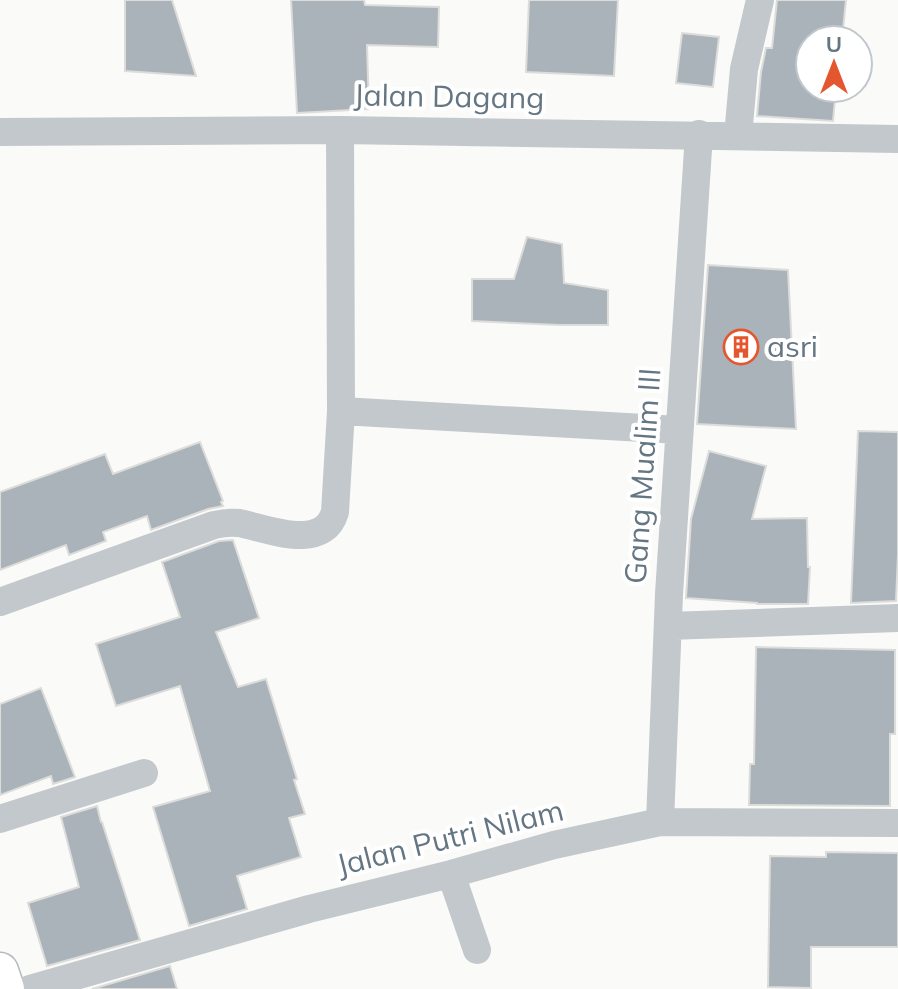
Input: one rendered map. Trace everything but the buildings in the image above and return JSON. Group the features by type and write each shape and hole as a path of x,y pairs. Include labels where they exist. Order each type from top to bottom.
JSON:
{"main road":[{"path":"0,971 6,989"}],"street":[{"path":"738,136 744,69 760,0"},
{"path":"0,602 225,522 280,534 300,535 314,533 327,525 335,512 341,411 340,130"},
{"name":"Jalan Dagang","path":"0,132 340,130 898,139"},
{"name":"Gang Mualim III","path":"660,822 679,430 699,134"},
{"path":"341,411 679,430"},
{"path":"668,626 898,618"},
{"path":"0,819 144,773"},
{"name":"Jalan Putri Nilam","path":"30,989 309,909 554,845 660,822 898,823"},
{"path":"451,874 477,950"}],"place":[{"name":"asri","path":"741,347"}]}
